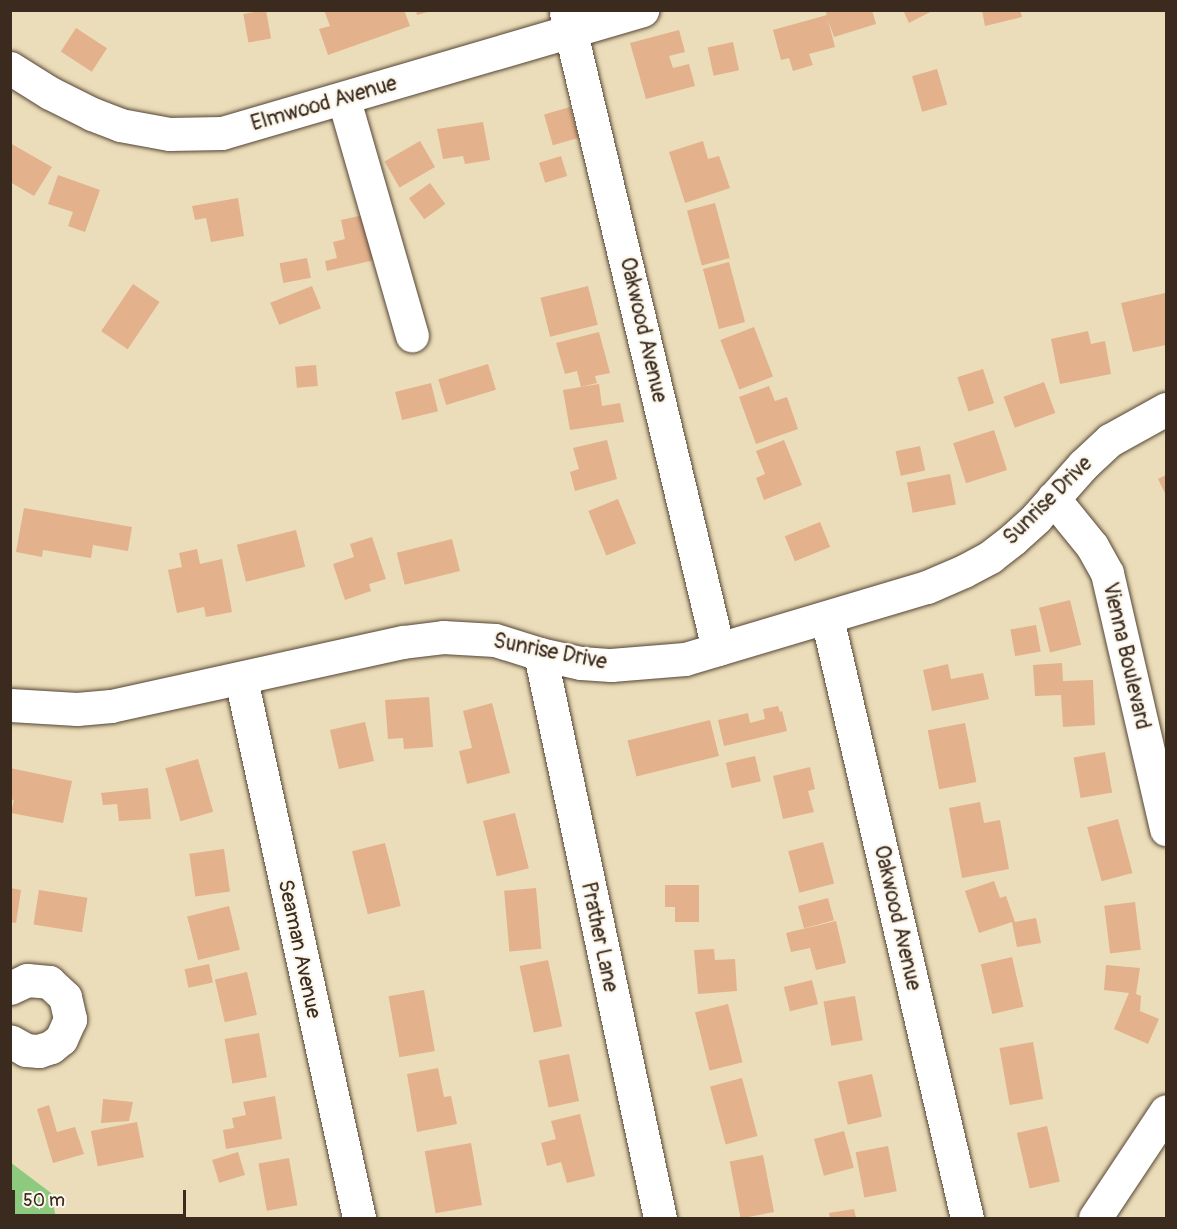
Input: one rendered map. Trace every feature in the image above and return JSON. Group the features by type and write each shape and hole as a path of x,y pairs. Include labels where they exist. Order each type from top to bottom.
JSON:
{"street":[{"name":"Elmwood Avenue","path":"10,68 50,93 92,114 144,131 169,134 222,133 344,99 569,21 642,10"},
{"name":"Oakwood Avenue","path":"569,21 718,649"},
{"path":"344,99 412,335"},
{"name":"Sunrise Drive","path":"10,705 77,709 111,706 403,642 443,637 495,640 540,654 581,663 623,664 685,659 927,587 964,571 990,557 1013,539 1110,440 1167,409"},
{"name":"Vienna Boulevard","path":"1053,498 1092,546 1107,573 1167,829"},
{"name":"Oakwood Avenue","path":"827,618 967,1218"},
{"name":"Prather Lane","path":"540,654 660,1218"},
{"name":"Seaman Avenue","path":"241,679 359,1218"},
{"path":"10,988 27,980 49,982 66,997 70,1019 61,1039 51,1047 39,1051 26,1050 10,1041"},
{"path":"1095,1218 1167,1111"}],"green space":[{"path":"10,1162 51,1193 56,1218 11,1218"}],"building":[{"path":"266,10 271,39 248,43 243,14"},
{"path":"324,10 404,10 410,26 328,55 319,29 330,26"},
{"path":"416,10 431,10 431,11 417,15"},
{"path":"825,10 872,10 876,24 834,37 828,20 835,47 809,54 813,65 793,71 789,58 781,60 773,30 827,15"},
{"path":"903,10 934,10 909,23"},
{"path":"982,10 1020,10 1022,17 985,26"},
{"path":"76,28 107,48 92,72 61,51"},
{"path":"679,30 685,52 669,56 673,68 689,64 695,86 646,99 630,43"},
{"path":"733,42 739,70 714,76 708,47"},
{"path":"937,69 947,105 922,112 912,76"},
{"path":"570,107 579,138 553,145 544,114"},
{"path":"483,122 490,160 465,164 463,156 443,159 437,129"},
{"path":"420,141 435,167 399,187 384,162"},
{"path":"703,141 708,159 719,156 730,188 685,203 669,152"},
{"path":"10,143 52,167 34,196 10,182"},
{"path":"561,156 567,176 545,183 539,163"},
{"path":"58,175 100,190 85,232 68,226 73,212 48,204"},
{"path":"430,183 445,204 424,219 409,198"},
{"path":"238,198 244,236 211,242 206,218 195,220 192,206"},
{"path":"715,203 730,258 702,266 687,211"},
{"path":"368,214 379,259 327,271 325,261 337,258 333,242 345,239 341,220"},
{"path":"307,258 311,278 283,283 280,263"},
{"path":"729,262 745,322 719,329 703,269"},
{"path":"133,284 160,302 128,349 101,331"},
{"path":"312,286 321,308 279,325 270,303"},
{"path":"588,286 598,325 550,337 540,298"},
{"path":"1165,293 1166,345 1133,352 1121,303"},
{"path":"754,327 773,376 739,389 720,340"},
{"path":"1088,331 1091,344 1105,341 1111,374 1060,384 1051,339"},
{"path":"599,332 610,373 595,376 597,383 581,387 577,371 565,374 556,343"},
{"path":"488,364 496,390 446,405 438,379"},
{"path":"316,365 318,386 297,388 295,367"},
{"path":"983,369 994,403 968,412 957,377"},
{"path":"1044,382 1055,413 1015,428 1004,397"},
{"path":"431,383 438,411 402,420 395,392"},
{"path":"599,384 602,406 620,403 624,422 570,430 563,390"},
{"path":"769,386 775,401 787,397 798,429 756,444 739,397"},
{"path":"994,430 1007,470 966,483 953,443"},
{"path":"607,440 617,479 575,491 570,472 579,469 573,448"},
{"path":"784,440 802,485 764,500 756,478 765,474 756,451"},
{"path":"920,446 925,470 901,476 896,451"},
{"path":"950,474 956,504 913,513 907,482"},
{"path":"1166,475 1166,495 1158,479"},
{"path":"618,499 636,544 606,555 588,511"},
{"path":"24,508 132,527 128,551 93,545 91,558 43,550 42,557 16,552"},
{"path":"820,522 830,547 795,561 785,536"},
{"path":"296,530 305,567 246,582 237,545"},
{"path":"372,537 386,579 369,584 371,591 345,600 333,564 354,557 350,544"},
{"path":"452,539 460,571 405,585 397,553"},
{"path":"197,549 200,564 222,559 232,612 206,617 204,607 177,613 168,570 182,567 179,553"},
{"path":"1070,600 1081,645 1050,652 1039,608"},
{"path":"1036,625 1041,652 1015,656 1010,630"},
{"path":"1062,663 1063,681 1093,680 1095,725 1063,727 1061,695 1035,696 1033,665"},
{"path":"948,664 951,679 983,673 989,699 932,711 923,670"},
{"path":"429,697 433,747 404,749 403,738 388,739 385,700"},
{"path":"492,703 510,773 467,784 459,751 472,748 463,711"},
{"path":"778,706 780,712 782,711 787,731 724,746 718,720 748,713 750,723 765,719 763,709"},
{"path":"710,720 719,756 636,776 628,741"},
{"path":"365,722 374,761 339,769 330,730"},
{"path":"965,723 976,782 939,789 928,730"},
{"path":"1105,752 1112,792 1081,798 1073,758"},
{"path":"755,756 761,781 732,788 726,763"},
{"path":"198,759 213,812 180,821 165,768"},
{"path":"810,767 815,789 808,791 814,812 783,819 773,776"},
{"path":"10,768 72,781 63,823 11,813 14,800 10,799"},
{"path":"148,788 151,819 119,821 117,804 103,805 101,793"},
{"path":"980,802 984,823 1000,820 1009,869 962,878 949,808"},
{"path":"515,813 529,868 497,876 483,821"},
{"path":"1118,819 1132,873 1102,881 1087,827"},
{"path":"823,842 834,884 799,893 788,851"},
{"path":"385,843 401,906 368,914 352,851"},
{"path":"224,849 230,892 195,896 189,854"},
{"path":"994,881 1000,898 1006,896 1015,922 1036,918 1041,943 1017,947 1012,922 979,933 965,891"},
{"path":"665,885 699,885 699,922 675,922 675,907 665,907"},
{"path":"10,888 21,890 16,923 10,922"},
{"path":"536,888 541,949 509,952 504,891"},
{"path":"39,890 87,898 82,932 34,925"},
{"path":"828,898 834,920 804,928 798,906"},
{"path":"1135,902 1141,950 1110,953 1104,906"},
{"path":"229,906 240,950 198,960 187,916"},
{"path":"836,921 846,963 816,970 810,948 791,952 786,933"},
{"path":"714,949 715,960 735,959 737,991 698,994 694,950"},
{"path":"1012,957 1023,1007 992,1014 981,964"},
{"path":"548,960 562,1027 534,1033 520,966"},
{"path":"209,964 213,983 188,988 185,969"},
{"path":"1106,965 1140,968 1136,994 1141,996 1140,1011 1159,1019 1148,1044 1114,1029 1129,993 1104,990"},
{"path":"247,972 257,1015 225,1022 215,979"},
{"path":"812,980 818,1004 790,1011 784,987"},
{"path":"424,990 435,1051 399,1057 389,996"},
{"path":"855,996 863,1040 831,1046 823,1002"},
{"path":"728,1004 743,1062 710,1070 695,1012"},
{"path":"259,1033 267,1077 232,1083 225,1039"},
{"path":"1033,1042 1043,1099 1010,1105 1000,1048"},
{"path":"569,1054 579,1101 549,1107 539,1060"},
{"path":"438,1068 444,1097 451,1096 457,1124 417,1132 407,1074"},
{"path":"872,1074 882,1117 848,1125 838,1082"},
{"path":"742,1078 758,1136 726,1144 710,1087"},
{"path":"275,1096 282,1139 226,1149 223,1130 234,1128 232,1118 246,1115 243,1102"},
{"path":"103,1099 133,1102 129,1121 101,1123"},
{"path":"49,1105 57,1132 75,1127 84,1154 53,1163 37,1109"},
{"path":"580,1114 595,1176 567,1183 561,1162 547,1166 541,1143 556,1139 551,1121"},
{"path":"137,1122 144,1157 98,1166 91,1131"},
{"path":"1047,1126 1060,1182 1030,1189 1017,1133"},
{"path":"844,1131 854,1168 824,1176 814,1139"},
{"path":"471,1143 482,1205 436,1213 425,1151"},
{"path":"888,1146 897,1191 864,1197 856,1152"},
{"path":"238,1152 245,1175 219,1183 212,1160"},
{"path":"763,1155 774,1212 741,1218 730,1161"},
{"path":"289,1158 297,1205 267,1211 258,1163"},
{"path":"854,1209 856,1218 830,1218 829,1213"}]}
